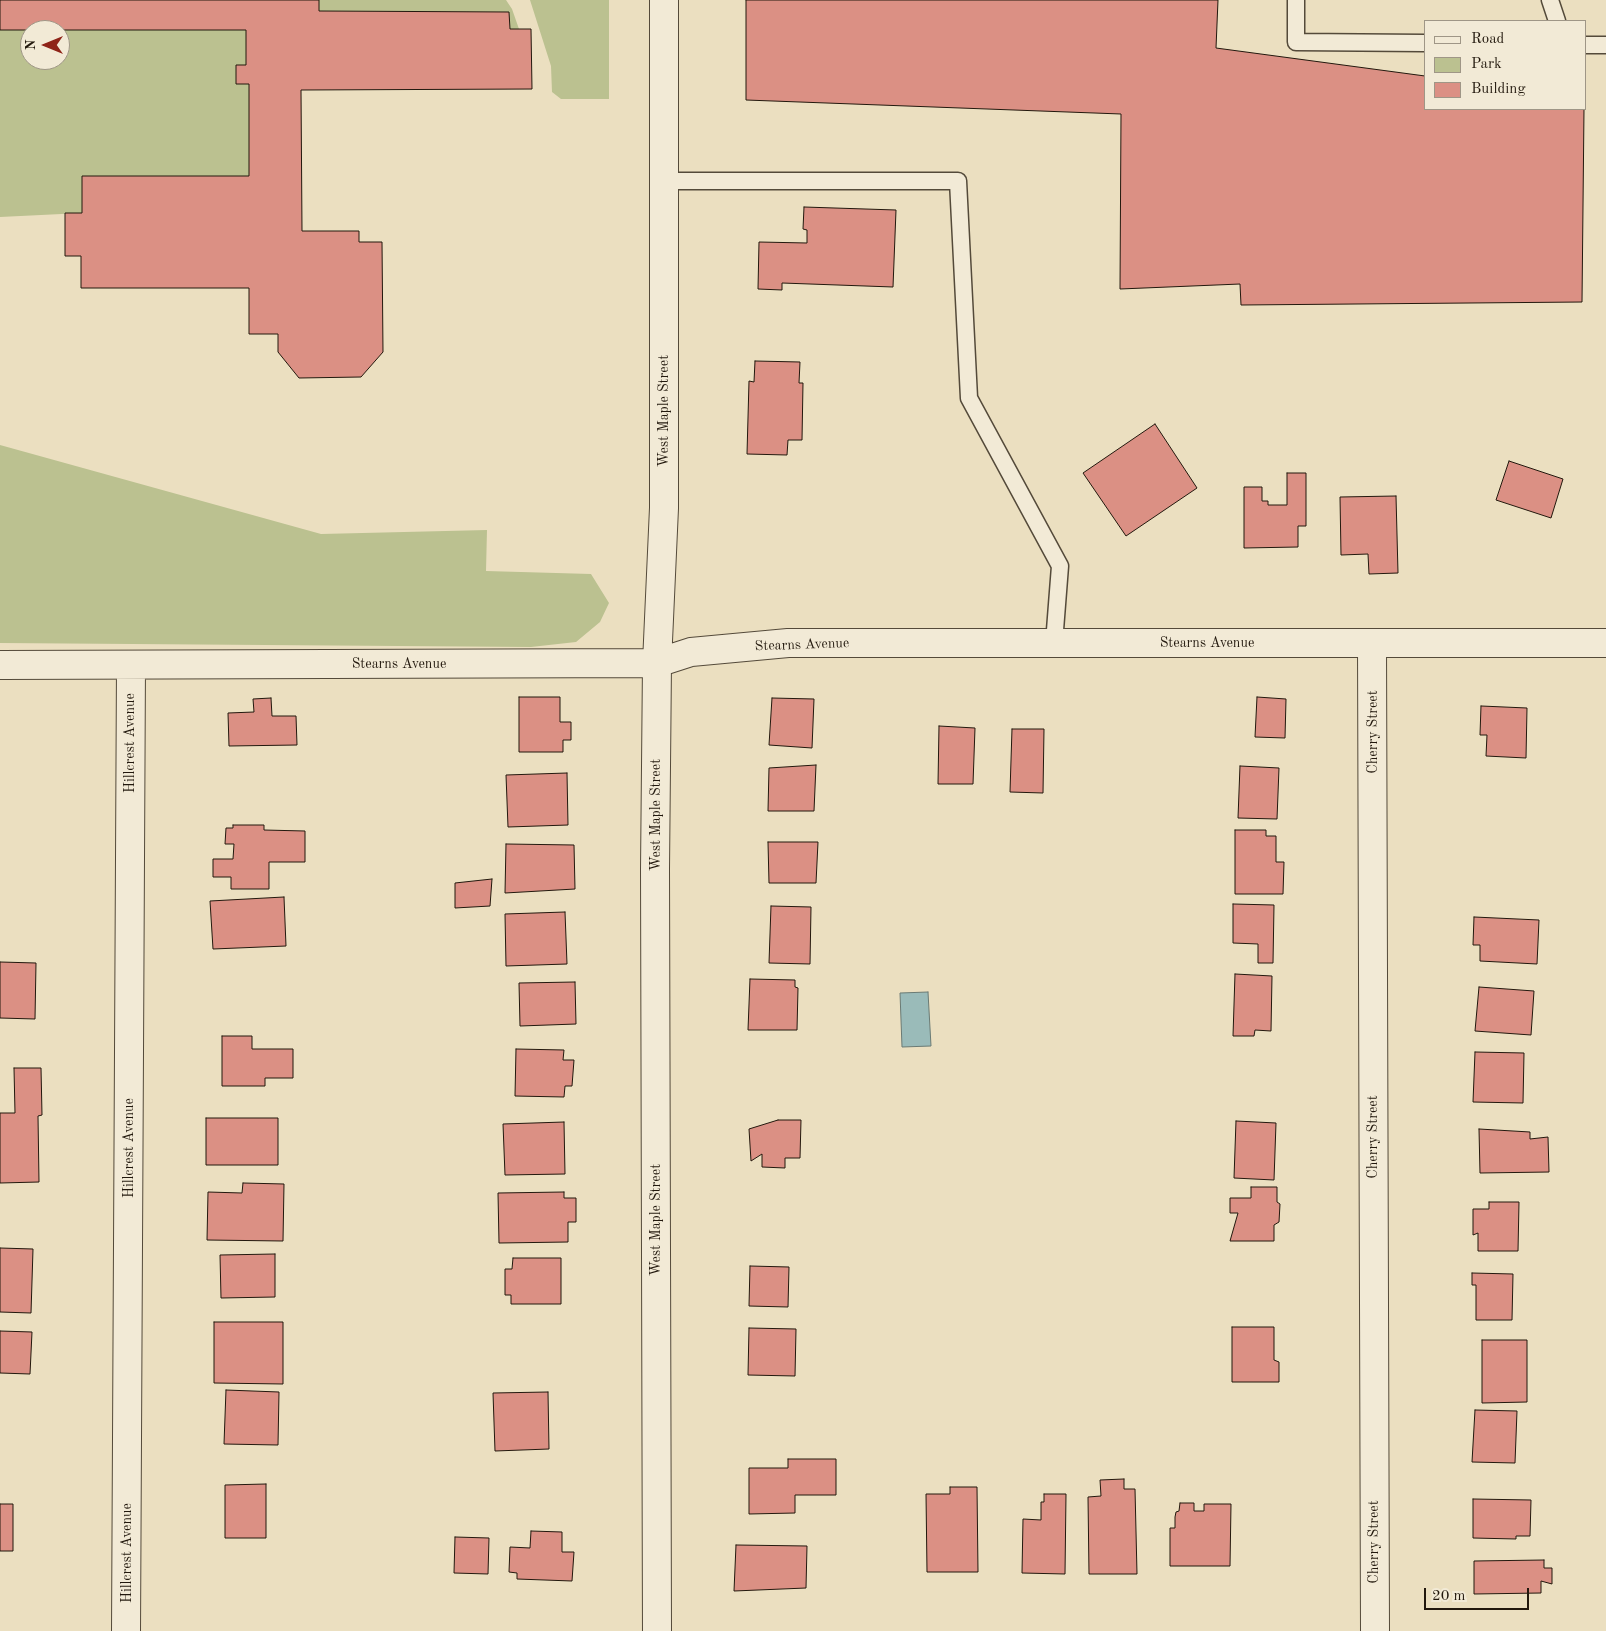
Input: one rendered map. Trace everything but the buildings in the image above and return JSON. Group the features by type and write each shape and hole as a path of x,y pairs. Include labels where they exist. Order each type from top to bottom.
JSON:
{"street":[{"name":"West Maple Street","path":"657,1631 655,869 657,663 664,508 664,0"},
{"name":"Stearns Avenue","path":"0,665 657,663 691,652 788,642 1606,644"},
{"name":"Cherry Street","path":"1372,644 1375,1631"},
{"name":"Hillcrest Avenue","path":"126,1631 131,665"}],"lane":[{"path":"1296,0 1296,42 1424,43"},
{"path":"1550,0 1557,20"},
{"path":"1586,45 1606,45"},
{"path":"664,181 958,181 969,398 1060,566 1054,643"}],"green space":[{"path":"319,0 506,0 512,9 519,29 510,29 508,12 319,11"},
{"path":"530,0 609,0 609,99 561,99 552,92 551,66"},
{"path":"0,30 20,30 20,70 70,70 70,30 246,30 246,65 236,65 236,83 249,84 249,176 82,213 0,217"},
{"path":"0,445 321,534 487,530 486,571 591,574 609,603 600,622 576,642 531,647 0,643"}],"water":[{"path":"928,992 931,1046 902,1047 900,993"}]}
